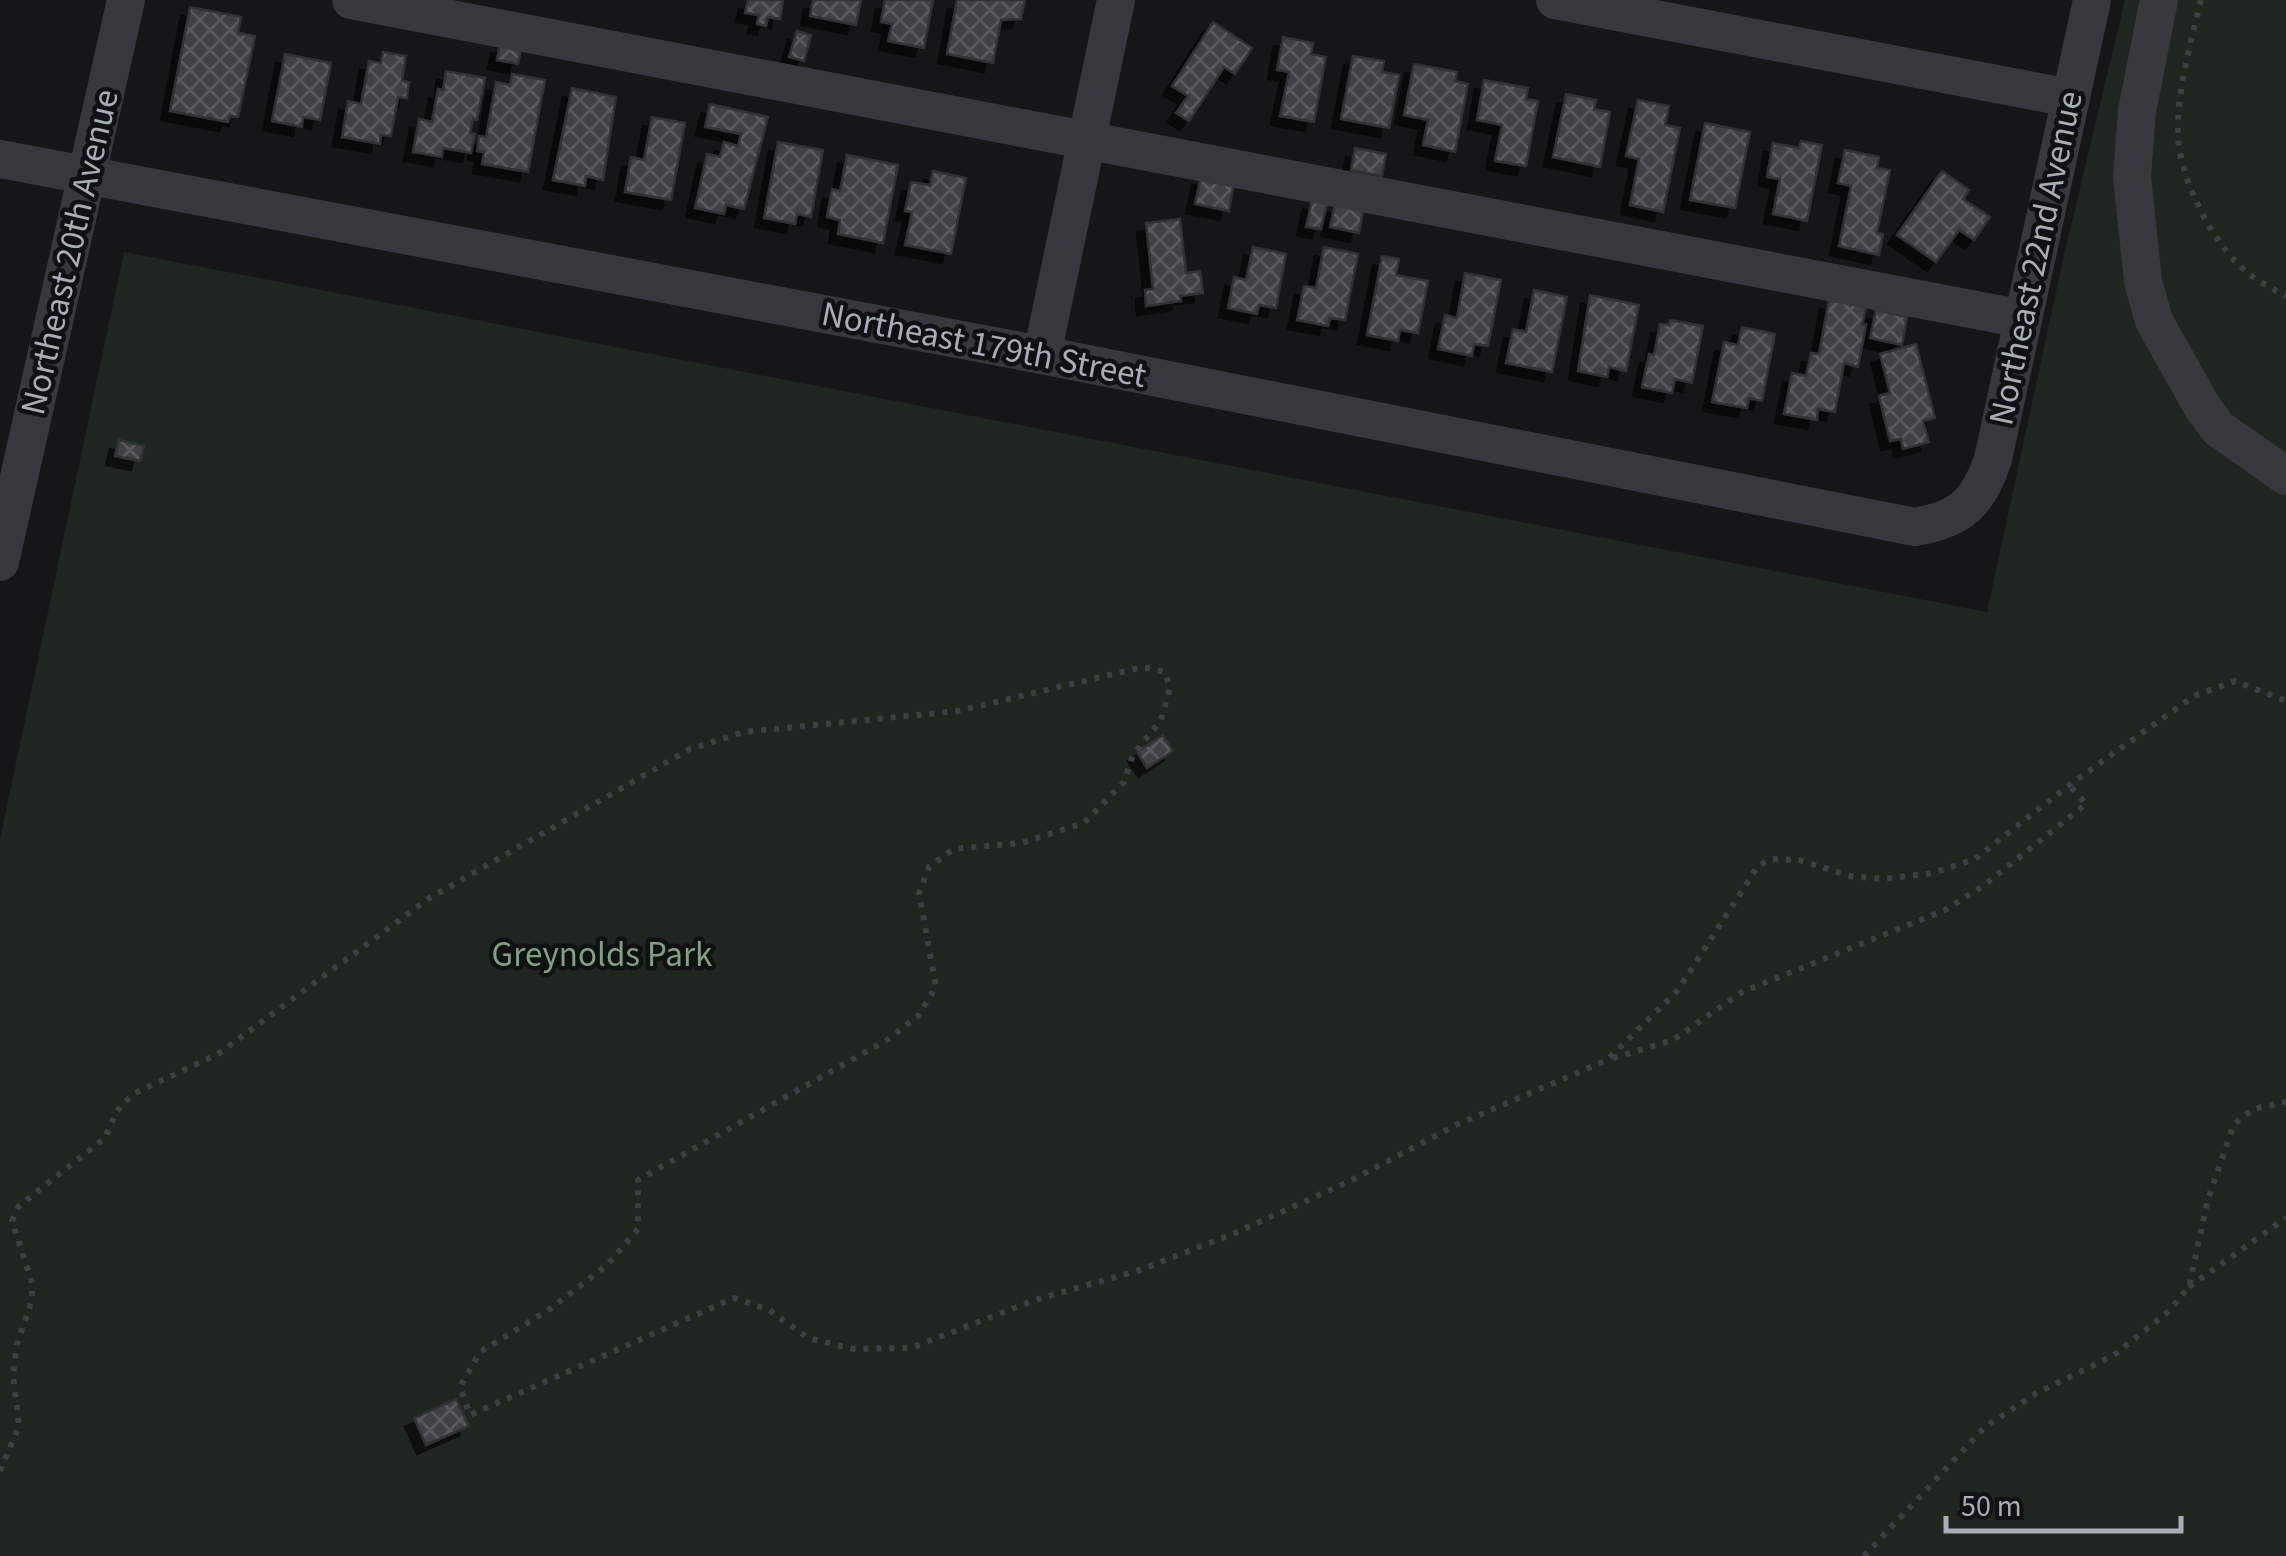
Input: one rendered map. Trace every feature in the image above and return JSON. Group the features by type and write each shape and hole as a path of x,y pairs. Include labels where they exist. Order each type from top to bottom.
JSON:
{"street":[{"name":"Northeast 20th Avenue","path":"0,562 18,406 88,176 126,0"},
{"path":"352,0 2023,319"},
{"path":"1042,355 1116,0"},
{"path":"1554,0 2070,98"},
{"name":"Northeast 22nd Avenue","path":"1965,509 1978,494 1993,459 2092,0"},
{"path":"2159,0 2136,111 2132,176 2143,281 2154,322 2203,408 2219,429 2286,476"},
{"name":"Northeast 179th Street","path":"0,159 1042,355 1915,527 1952,518 1965,509"}],"path":[{"path":"2201,0 2186,62 2178,137 2191,188 2213,235 2250,275 2286,296"},
{"path":"0,1472 19,1426 13,1375 17,1344 32,1300 32,1282 12,1221 19,1206 105,1138 116,1112 132,1094 218,1054 428,899 690,750 744,732 958,711 1144,667 1165,672 1170,688 1161,720 1132,755 1124,782 1084,824 1021,843 953,849 929,867 920,893 936,987 918,1016 887,1040 638,1180 638,1229 606,1265 550,1309 480,1352 460,1387 470,1415 734,1298 769,1310 808,1338 854,1350 910,1348 1035,1300 1140,1270 1230,1235 1350,1181 1456,1124 1607,1060 1672,1040 1742,992 1945,910 1983,886 2086,804 2069,785"},
{"path":"1607,1060 1678,990 1758,866 1772,860 1799,860 1850,876 1883,879 1933,873 1975,860 2069,785 2194,696 2235,681 2286,701"},
{"path":"2189,1287 2208,1199 2234,1124 2254,1109 2286,1102"},
{"path":"1864,1556 1985,1427 2035,1394 2114,1355 2168,1311 2189,1287 2286,1218"}],"green space":[{"name":"Greynolds Park","path":"2125,0 2286,0 2286,1556 0,1556 0,839 124,252 1987,612 2064,255"}],"building":[{"path":"748,0 783,0 780,19 768,17 766,26 757,24 759,15 745,13"},
{"path":"813,0 861,0 856,25 810,16"},
{"path":"885,0 933,0 924,48 888,41 892,24 881,22"},
{"path":"957,0 1025,0 1021,19 1001,20 993,63 947,54"},
{"path":"190,7 241,17 238,33 255,36 238,117 230,116 228,122 170,111"},
{"path":"1213,22 1252,48 1235,74 1224,67 1189,121 1176,113 1188,96 1172,86"},
{"path":"797,31 811,35 804,61 789,57"},
{"path":"1283,37 1313,43 1311,54 1326,57 1314,122 1280,116 1289,72 1277,70"},
{"path":"500,44 521,49 518,64 497,60"},
{"path":"383,52 406,56 402,81 409,82 407,98 398,97 391,136 381,135 380,144 342,137 348,101 361,104 369,61 381,63"},
{"path":"285,54 331,63 320,120 303,117 302,127 272,121"},
{"path":"1353,56 1384,61 1382,72 1399,75 1389,128 1341,119"},
{"path":"1414,64 1457,72 1455,81 1468,84 1455,152 1423,145 1428,120 1404,115"},
{"path":"446,71 485,78 477,120 473,119 470,133 475,134 471,153 443,148 442,157 413,152 419,119 432,122"},
{"path":"512,74 545,80 528,172 482,164 484,152 477,151 479,136 486,137 496,82 510,85"},
{"path":"1484,80 1528,88 1526,99 1538,101 1526,166 1495,161 1502,125 1477,120"},
{"path":"572,88 616,97 603,180 586,176 585,186 553,180"},
{"path":"1566,94 1596,100 1594,109 1610,112 1600,167 1553,157"},
{"path":"1638,100 1669,106 1665,125 1680,128 1663,212 1630,205 1639,159 1626,156"},
{"path":"710,104 768,117 744,209 726,205 724,214 695,208 707,154 720,157 724,142 738,146 741,134 705,127"},
{"path":"652,117 685,123 671,200 625,192 631,157 644,160"},
{"path":"1705,123 1750,132 1735,208 1690,200"},
{"path":"1801,141 1822,145 1807,221 1773,214 1780,179 1767,177 1773,143 1799,148"},
{"path":"778,142 823,150 811,217 797,214 795,224 764,218"},
{"path":"1355,148 1386,154 1382,176 1351,170"},
{"path":"1845,150 1879,157 1877,168 1890,170 1877,233 1883,234 1879,255 1839,246 1851,186 1838,183"},
{"path":"847,155 898,165 883,243 838,234 840,220 827,217 832,189 840,191"},
{"path":"933,171 966,178 951,254 905,245 912,212 905,211 911,182 930,185"},
{"path":"1942,171 1969,190 1963,199 1990,217 1974,240 1959,230 1936,262 1897,235"},
{"path":"1201,176 1234,182 1229,211 1195,204"},
{"path":"1312,200 1327,203 1321,229 1306,227"},
{"path":"1335,204 1363,210 1359,233 1330,227"},
{"path":"1180,219 1186,273 1200,271 1203,293 1146,306 1145,290 1153,289 1146,223"},
{"path":"1253,247 1286,254 1276,308 1259,305 1257,314 1228,308 1234,277 1246,280"},
{"path":"1324,247 1358,254 1345,320 1330,318 1328,326 1297,320 1304,286 1316,288"},
{"path":"1382,256 1399,259 1396,275 1428,281 1418,333 1400,330 1398,341 1367,335"},
{"path":"1465,273 1501,280 1488,346 1474,344 1472,356 1438,349 1445,315 1457,318"},
{"path":"1534,290 1567,297 1552,372 1506,363 1513,329 1526,332"},
{"path":"1590,295 1639,305 1626,371 1609,367 1607,377 1578,371"},
{"path":"1829,300 1866,307 1858,367 1844,363 1835,412 1818,409 1817,420 1784,414 1792,373 1806,376 1811,353 1819,354"},
{"path":"1876,310 1907,317 1902,345 1870,338"},
{"path":"1670,320 1703,326 1692,383 1675,379 1672,393 1642,387 1660,324 1669,325"},
{"path":"1742,327 1775,334 1762,401 1749,398 1747,408 1712,402 1724,342 1738,345"},
{"path":"1916,344 1935,418 1923,421 1929,442 1903,449 1901,439 1890,441 1879,396 1890,393 1880,354"},
{"path":"119,440 144,446 140,461 115,456"},
{"path":"1163,735 1173,751 1147,768 1137,752"},
{"path":"456,1399 469,1426 426,1445 414,1418"}]}
